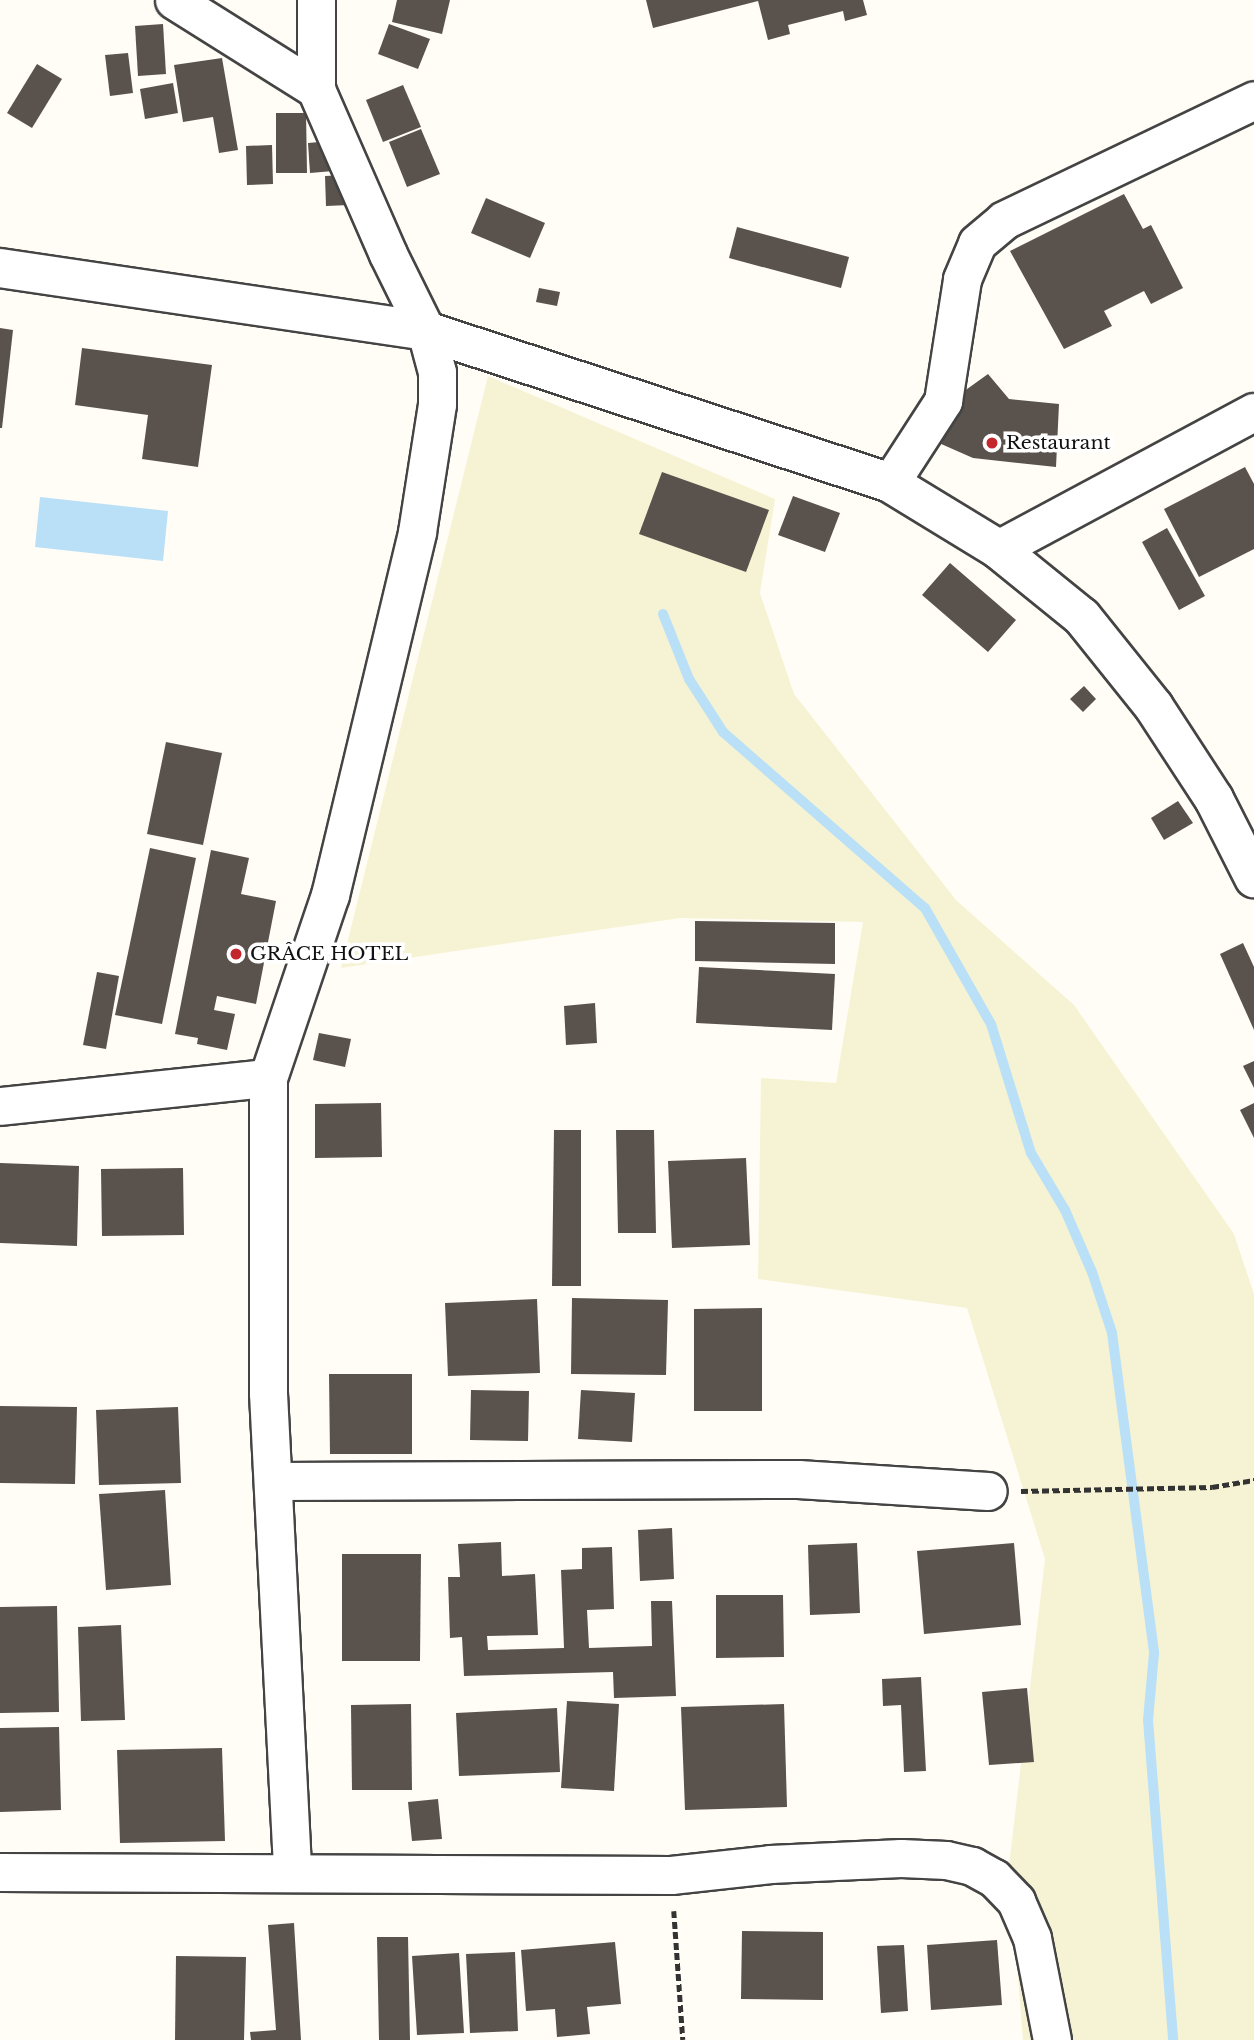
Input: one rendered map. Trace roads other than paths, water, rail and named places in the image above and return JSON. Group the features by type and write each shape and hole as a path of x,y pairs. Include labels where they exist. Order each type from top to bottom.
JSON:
{"street":[{"path":"174,0 316,89"},
{"path":"292,1871 267,1330 268,1078 330,895 417,532 437,404 438,372 426,331 388,254 316,89 316,0"},
{"path":"890,483 943,401 962,279 977,243 1003,220 1254,100"},
{"path":"0,268 426,331 890,483 999,549 1082,617 1154,707 1214,799 1254,878"},
{"path":"999,549 1254,412"},
{"path":"0,1106 268,1078"},
{"path":"275,1481 798,1479 988,1491"},
{"path":"0,1872 292,1871 671,1875 770,1864 901,1858 972,1866 994,1878 1016,1901 1025,1921 1052,2040"}],"water":[{"path":"40,497 168,511 163,561 35,547"}],"waterway":[{"path":"663,614 689,679 723,732 925,908 991,1024 1031,1153 1065,1210 1092,1272 1112,1333 1154,1653 1148,1720 1173,2040"}],"place":[{"name":"Restaurant","path":"992,443"},
{"name":"GRÂCE HOTEL","path":"236,954"}]}
